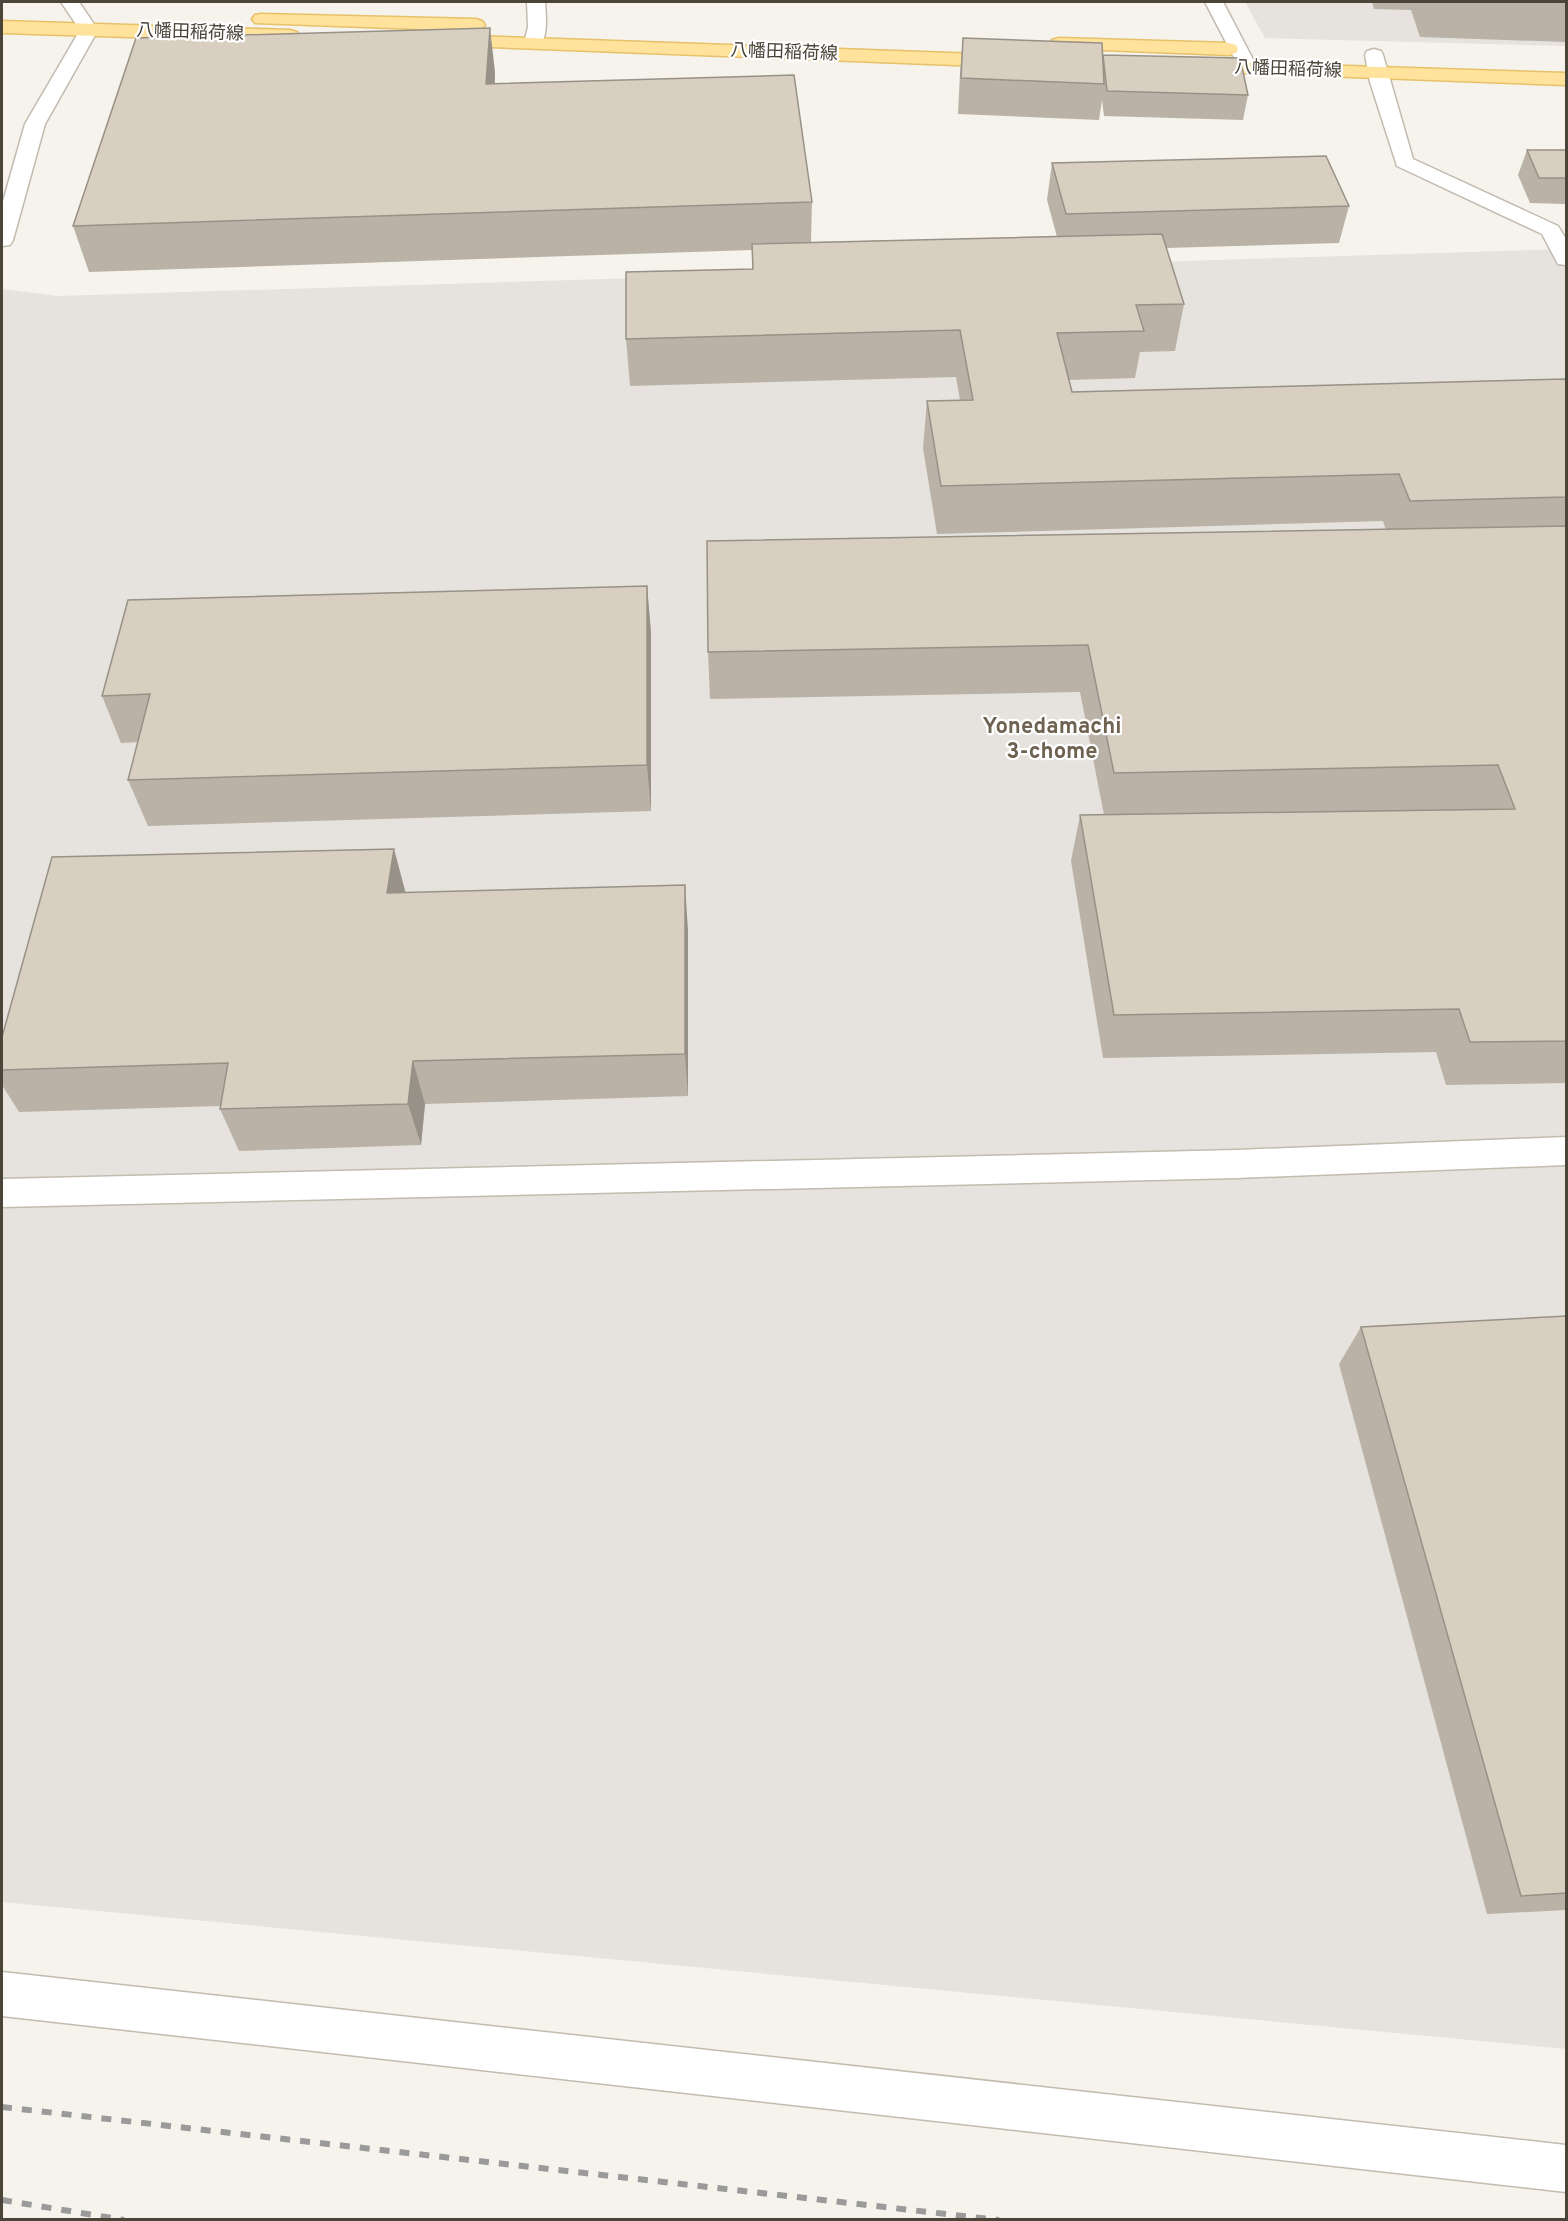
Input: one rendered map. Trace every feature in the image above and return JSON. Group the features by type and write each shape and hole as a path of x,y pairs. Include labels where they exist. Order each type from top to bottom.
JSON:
{"main road":[{"name":"八幡田稲荷線","path":"2,10 535,35 1020,62"},
{"name":"八幡田稲荷線","path":"2,27 79,15"},
{"name":"八幡田稲荷線","path":"535,35 787,35"},
{"name":"八幡田稲荷線","path":"1037,43 1262,50"},
{"name":"八幡田稲荷線","path":"1351,54 1376,64 1397,55"},
{"name":"八幡田稲荷線","path":"1174,66 1249,69 1376,64 1566,78"}],"street":[{"path":"535,35 536,2"},
{"path":"1214,2 1249,69"},
{"path":"2,240 35,124 79,15"},
{"path":"1376,64 1404,162 1551,230 1566,259"},
{"path":"2,1193 1237,1164 1566,1151"},
{"path":"2,1994 1566,2169"}],"shaded area":[{"path":"1245,2 1566,2 1566,46 1265,38"},
{"path":"1566,249 1566,2049 2,1902 2,289 58,296"}],"building":[{"path":"490,28 486,84 794,75 812,202 73,226 136,38"},
{"path":"963,38 1102,43 1104,84 961,78"},
{"path":"1103,55 1240,58 1248,95 1107,91"},
{"path":"1527,150 1566,150 1566,178 1539,178"},
{"path":"1326,156 1349,206 1066,214 1052,163"},
{"path":"1162,234 1184,304 1136,305 1144,331 1057,333 1072,392 1566,379 1566,497 1410,501 1399,474 941,486 927,401 973,400 960,330 626,339 626,272 753,269 752,244"},
{"path":"1566,526 1566,1041 1470,1042 1459,1009 1114,1015 1080,815 1515,809 1498,765 1114,773 1088,645 708,652 707,541"},
{"path":"647,586 647,765 128,780 150,694 102,696 128,600"},
{"path":"394,849 387,893 685,885 685,1054 413,1061 408,1104 220,1109 228,1063 2,1070 2,1037 52,857"},
{"path":"1566,1316 1566,1893 1521,1896 1361,1327"}],"railway":[{"path":"2,2107 999,2220"},
{"path":"2,2200 124,2220"}],"district":[{"name":"Yonedamachi 3-chome","path":"1052,740"}]}
